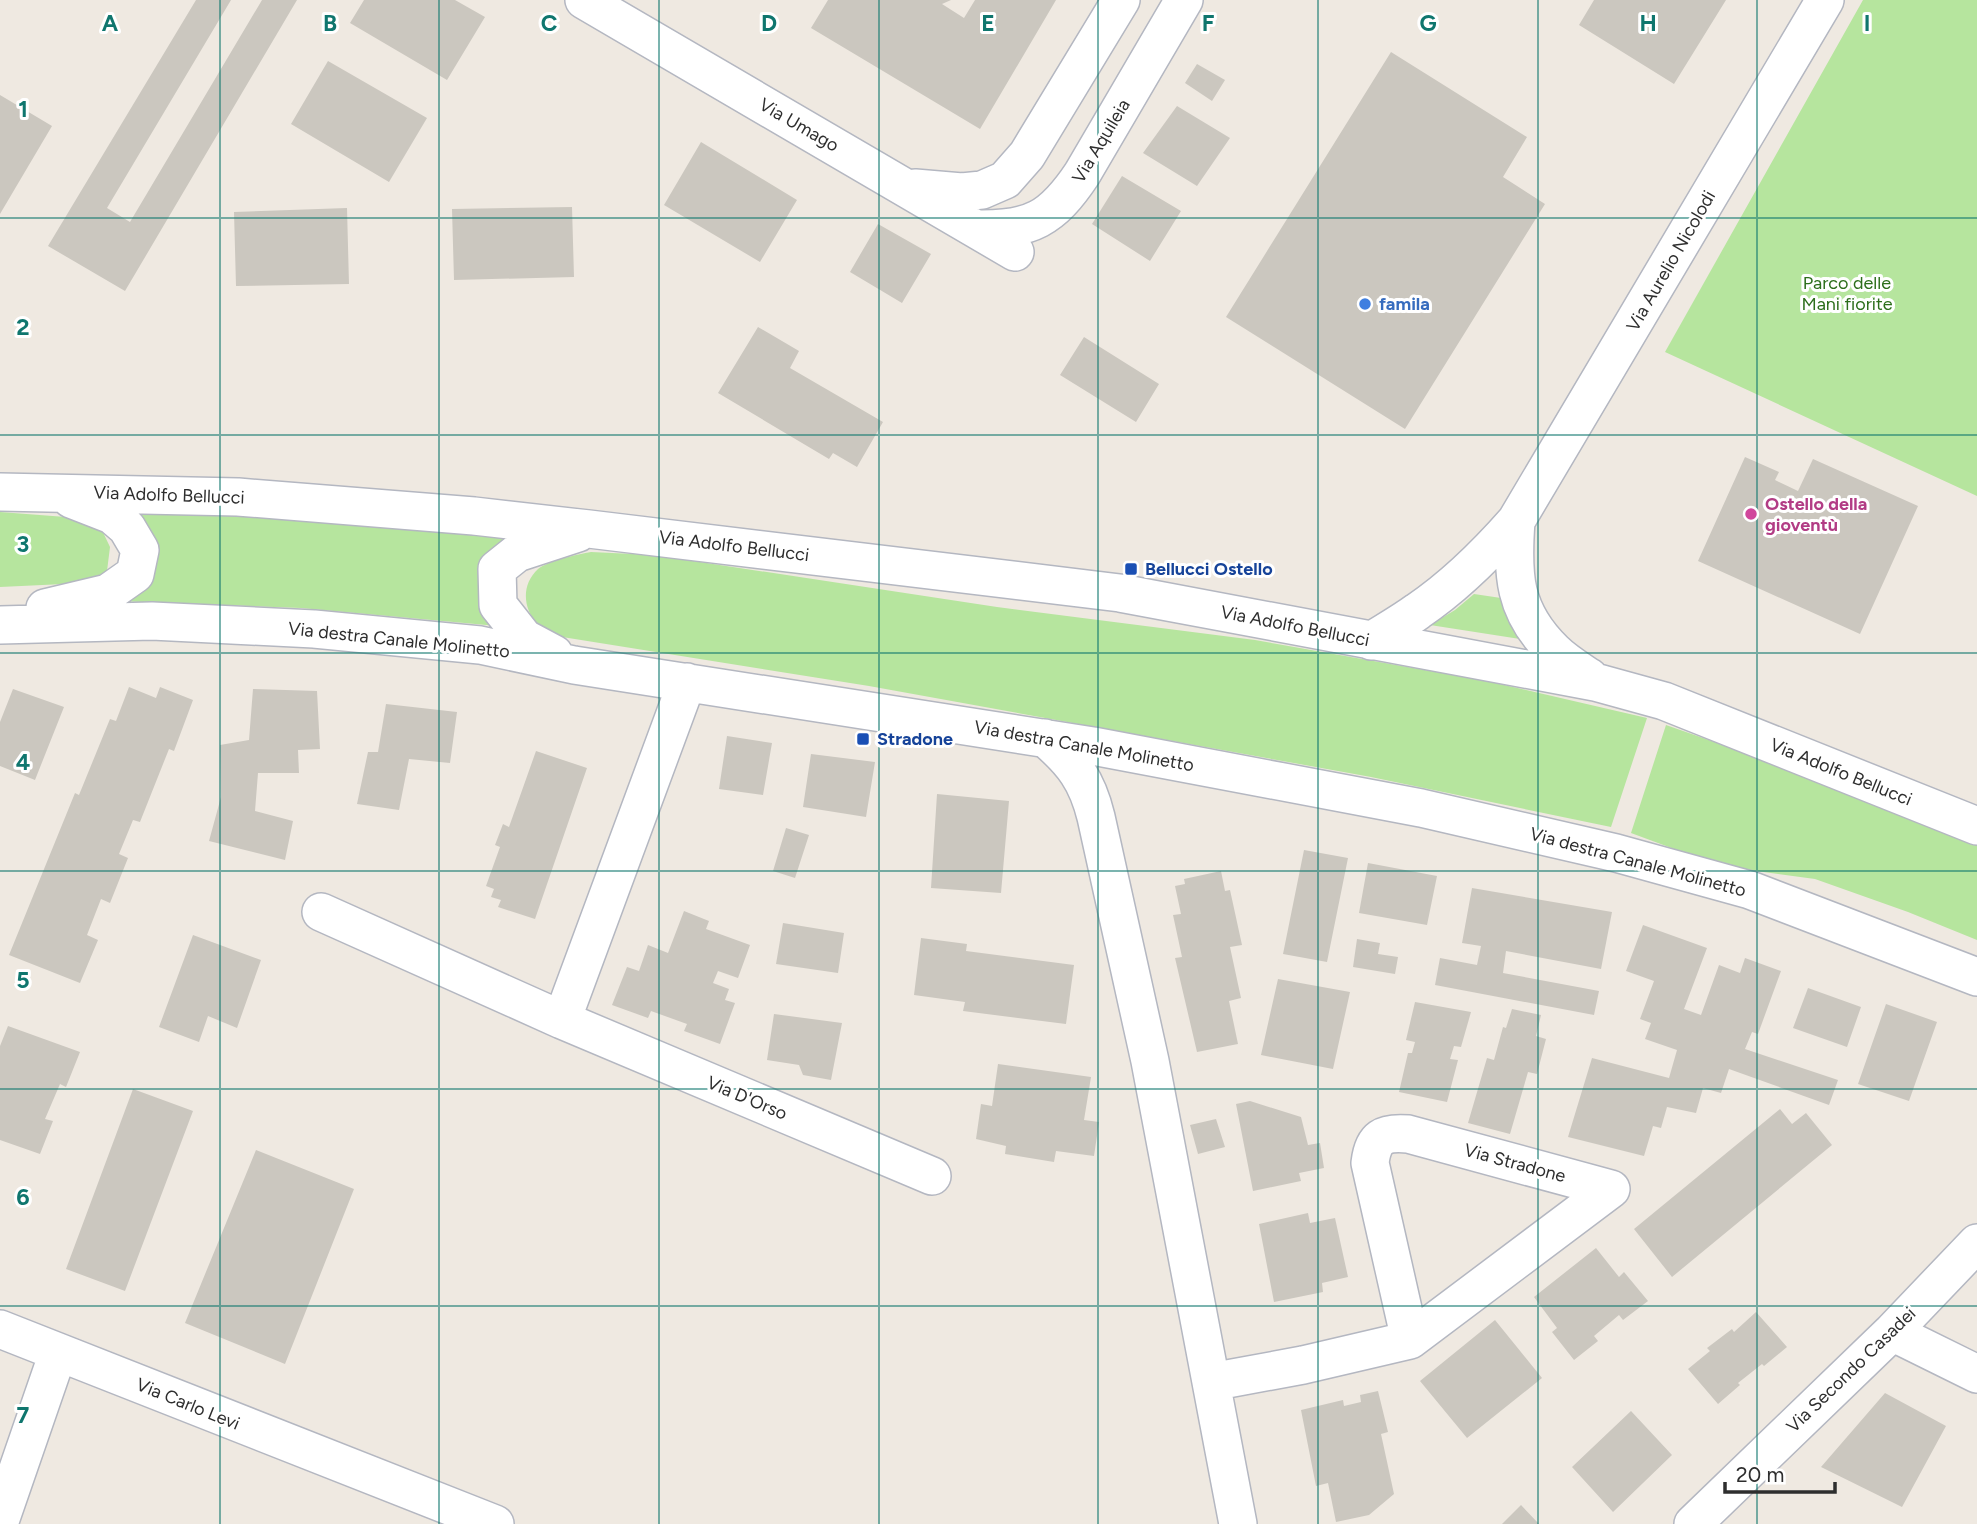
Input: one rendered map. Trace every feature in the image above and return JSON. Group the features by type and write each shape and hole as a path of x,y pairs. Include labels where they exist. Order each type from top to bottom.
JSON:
{"street":[{"name":"Via Umago","path":"584,0 1015,252"},
{"path":"906,188 972,191 982,190 1004,180 1027,155 1121,0"},
{"name":"Via Aquileia","path":"977,229 1007,230 1029,223 1050,212 1068,195 1184,0"},
{"name":"Via Aurelio Nicolodi","path":"1371,640 1419,611 1459,579 1516,521 1825,0"},
{"name":"Via Adolfo Bellucci","path":"0,492 238,497 474,516 1119,593 1595,682 1664,701 1977,826"},
{"path":"0,622 108,593 135,574 139,550 127,528 112,515 52,492"},
{"name":"Via Aurelio Nicolodi","path":"1516,521 1515,577 1519,598 1531,625 1555,652 1595,682"},
{"name":"Via Adolfo Bellucci","path":"574,665 524,638 498,605 498,569 517,553 589,529"},
{"name":"Via destra Canale Molinetto","path":"0,622 152,621 314,629 480,645 574,665 1045,737 1421,808 1616,853 1750,890 1977,977"},
{"path":"562,1020 687,682"},
{"path":"1045,737 1077,771 1086,785 1094,809 1150,1061 1238,1524"},
{"path":"1750,890 1825,907 1977,960"},
{"name":"Via D'Orso","path":"321,912 562,1020 933,1176"},
{"name":"Via Stradone","path":"1211,1382 1303,1365 1410,1340 1611,1189 1408,1134 1391,1133 1378,1138 1372,1149 1370,1163 1410,1340"},
{"name":"Via Secondo Casadei","path":"1693,1524 1892,1332 1977,1244"},
{"name":"Via Carlo Levi","path":"0,1329 495,1524"},
{"path":"1892,1332 1977,1374"},
{"path":"0,1521 58,1353"}],"green space":[{"name":"Parco delle Mani fiorite","path":"1863,0 1977,0 1977,496 1665,352"},
{"path":"178,510 387,523 516,540 497,626 301,608 116,601 135,511"},
{"path":"0,512 79,518 100,526 110,547 107,571 85,583 0,587"},
{"path":"591,552 654,555 997,607 1255,640 1487,681 1647,718 1611,827 1371,777 869,686 556,636 532,618 526,596 529,582 543,566"},
{"path":"1474,594 1501,598 1520,639 1430,625 1455,610"},
{"path":"1666,725 1763,759 1977,845 1977,940 1815,879 1720,866 1631,833"}],"building":[{"path":"196,0 231,0 107,208 130,222 262,0 297,0 125,291 48,246"},
{"path":"364,0 455,0 485,17 447,80 350,23"},
{"path":"828,0 951,0 942,4 964,18 975,0 1056,0 980,129 811,28"},
{"path":"1594,0 1726,0 1674,84 1579,25"},
{"path":"1391,52 1527,137 1503,177 1545,204 1405,429 1226,317"},
{"path":"328,61 427,118 389,182 291,124"},
{"path":"1197,64 1225,80 1212,101 1185,83"},
{"path":"0,95 52,126 0,214"},
{"path":"1177,106 1230,138 1197,186 1143,153"},
{"path":"701,142 797,200 760,262 664,205"},
{"path":"1122,176 1181,211 1150,261 1092,224"},
{"path":"572,207 574,277 454,280 452,209"},
{"path":"347,208 349,284 236,286 234,212"},
{"path":"878,224 931,254 902,303 850,272"},
{"path":"758,327 799,351 790,368 883,422 857,467 833,453 829,459 718,393"},
{"path":"1084,337 1159,384 1136,422 1060,375"},
{"path":"1745,457 1779,472 1775,480 1798,491 1813,459 1918,506 1860,634 1698,561"},
{"path":"129,687 156,698 160,687 193,700 174,751 169,749 140,822 133,820 119,854 128,858 110,903 101,899 87,935 98,940 80,983 9,955 75,793 79,795 110,719 116,721"},
{"path":"13,689 64,707 35,780 0,766 0,722"},
{"path":"253,689 317,691 320,749 298,750 299,773 258,773 255,811 293,821 285,860 209,841 221,797 220,745 249,740"},
{"path":"386,704 457,712 450,763 409,759 399,810 357,804 368,752 378,752"},
{"path":"727,736 772,743 763,795 719,789"},
{"path":"536,751 587,768 535,919 498,907 501,900 491,897 494,889 486,886 500,847 495,845 503,824 509,827"},
{"path":"811,754 875,762 866,817 803,807"},
{"path":"937,794 1009,801 1001,893 931,888"},
{"path":"786,828 809,835 795,878 773,871"},
{"path":"1304,850 1348,858 1327,962 1283,954"},
{"path":"1368,863 1437,876 1427,925 1359,913"},
{"path":"1221,871 1225,891 1230,890 1242,945 1230,947 1241,998 1229,1001 1238,1044 1197,1052 1175,958 1182,957 1173,915 1181,914 1175,886 1185,884 1184,879"},
{"path":"1472,888 1612,912 1601,969 1506,951 1503,973 1599,991 1594,1015 1435,985 1440,958 1477,965 1481,946 1462,943"},
{"path":"684,911 709,921 706,929 750,945 738,978 718,971 713,983 729,989 725,1000 735,1003 720,1044 684,1031 687,1024 651,1011 648,1018 612,1005 627,967 639,971 648,945 668,953"},
{"path":"783,923 844,933 838,973 776,964"},
{"path":"1643,925 1707,948 1684,1009 1701,1015 1719,965 1740,973 1745,958 1781,971 1758,1034 1752,1032 1745,1049 1838,1080 1829,1105 1729,1069 1721,1093 1703,1088 1696,1113 1667,1107 1661,1128 1653,1126 1644,1156 1568,1137 1592,1058 1669,1078 1677,1050 1645,1039 1651,1023 1640,1019 1654,981 1626,971"},
{"path":"193,935 261,960 237,1028 208,1016 199,1042 159,1027"},
{"path":"921,938 967,944 966,951 1074,965 1066,1024 963,1011 965,1002 914,995"},
{"path":"1357,939 1380,943 1378,954 1398,957 1395,974 1353,967"},
{"path":"1278,979 1350,992 1333,1069 1261,1055"},
{"path":"1808,988 1861,1007 1847,1047 1793,1028"},
{"path":"1415,1002 1471,1012 1461,1047 1454,1046 1450,1059 1458,1060 1447,1102 1399,1092 1408,1053 1412,1053 1415,1042 1406,1040"},
{"path":"1886,1004 1937,1022 1909,1101 1858,1084"},
{"path":"1512,1009 1541,1015 1536,1036 1546,1039 1537,1074 1528,1072 1510,1134 1468,1123 1487,1058 1494,1060 1503,1027 1506,1028"},
{"path":"774,1014 842,1023 831,1080 803,1075 799,1065 767,1060"},
{"path":"8,1026 80,1052 66,1087 60,1084 45,1119 53,1121 40,1154 0,1140 0,1046"},
{"path":"998,1064 1091,1077 1084,1120 1099,1122 1094,1156 1056,1151 1054,1162 1005,1154 1006,1146 976,1139 981,1104 992,1106"},
{"path":"133,1089 193,1111 125,1291 66,1269"},
{"path":"1250,1101 1301,1117 1308,1145 1320,1143 1324,1168 1299,1173 1301,1181 1253,1191 1236,1104"},
{"path":"1780,1109 1792,1124 1806,1113 1832,1145 1672,1277 1634,1229"},
{"path":"1216,1119 1225,1147 1198,1154 1190,1125"},
{"path":"256,1150 354,1189 285,1364 185,1323"},
{"path":"1308,1213 1310,1223 1335,1218 1348,1277 1322,1283 1323,1292 1274,1302 1259,1224"},
{"path":"1596,1248 1619,1277 1624,1272 1648,1301 1623,1320 1619,1315 1594,1336 1598,1341 1574,1360 1552,1332 1557,1328 1534,1297"},
{"path":"1756,1312 1787,1347 1738,1383 1740,1385 1718,1404 1688,1369 1710,1351 1707,1348 1732,1329 1734,1332"},
{"path":"1495,1320 1542,1378 1467,1438 1420,1381"},
{"path":"1378,1391 1388,1432 1381,1434 1394,1494 1369,1515 1336,1522 1328,1483 1316,1486 1301,1410 1343,1400 1344,1406 1361,1402 1360,1395"},
{"path":"1885,1393 1946,1426 1902,1507 1821,1467"},
{"path":"1631,1411 1672,1455 1613,1512 1572,1467"},
{"path":"1521,1505 1539,1524 1502,1524"}],"place":[{"name":"famila","path":"1365,304"},
{"name":"Ostello della gioventù","path":"1751,514"},
{"name":"Bellucci Ostello","path":"1131,569"},
{"name":"Stradone","path":"863,739"}]}
